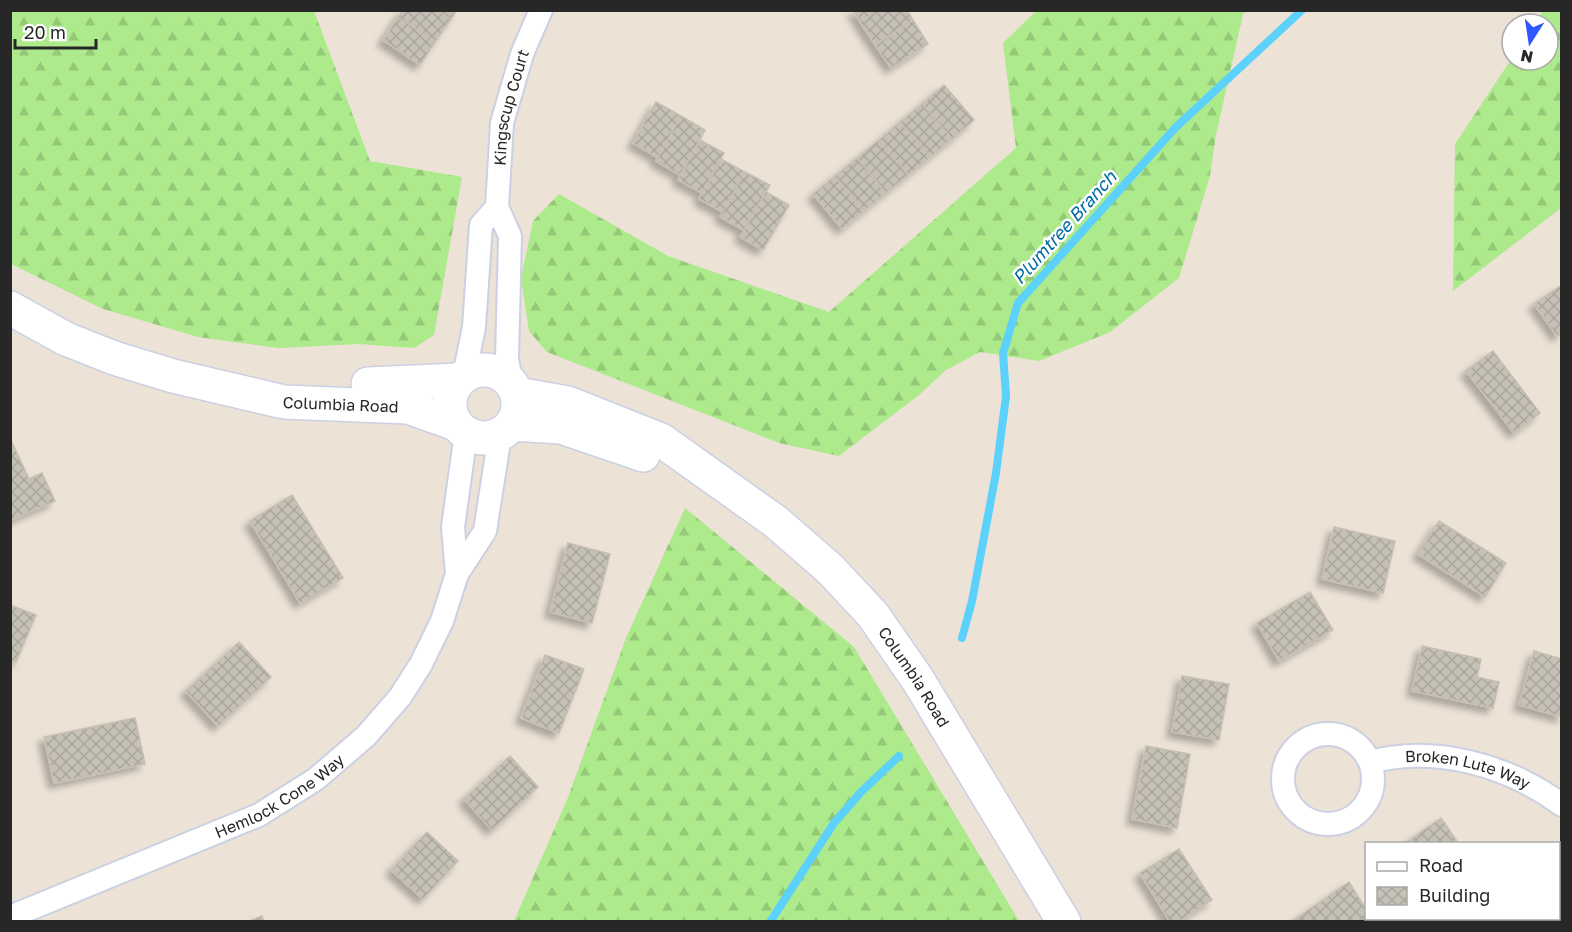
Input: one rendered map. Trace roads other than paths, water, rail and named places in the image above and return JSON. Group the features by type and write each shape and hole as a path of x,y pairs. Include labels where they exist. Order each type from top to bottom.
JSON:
{"street":[{"name":"Kingscup Court","path":"510,409 507,359 510,236 497,207 502,123 522,54 541,10"},
{"path":"462,378 474,371 494,371 510,409 477,438 461,429 450,402 462,378 474,327 481,225 497,207"},
{"name":"Columbia Road","path":"10,308 66,339 114,358 173,376 284,402 408,407 461,429"},
{"name":"Columbia Road","path":"226,387 284,381 410,384 462,378"},
{"name":"Columbia Road","path":"510,409 713,479 777,522 830,569 873,615 918,680 1064,921"},
{"name":"Hemlock Cone Way","path":"12,913 259,815 316,778 366,736 400,697 424,659 442,621 457,574 485,531 510,409"},
{"name":"Hemlock Cone Way","path":"457,574 453,527 461,429"},
{"name":"Broken Lute Way","path":"1370,762 1398,754 1472,762 1508,773 1540,789 1562,805"}],"waterway":[{"name":"Plumtree Branch","path":"962,638 972,601 996,473 1006,396 1003,353 1018,303 1176,127 1302,10"},
{"name":"Plumtree Branch","path":"770,922 834,823 861,792 899,756"}]}
